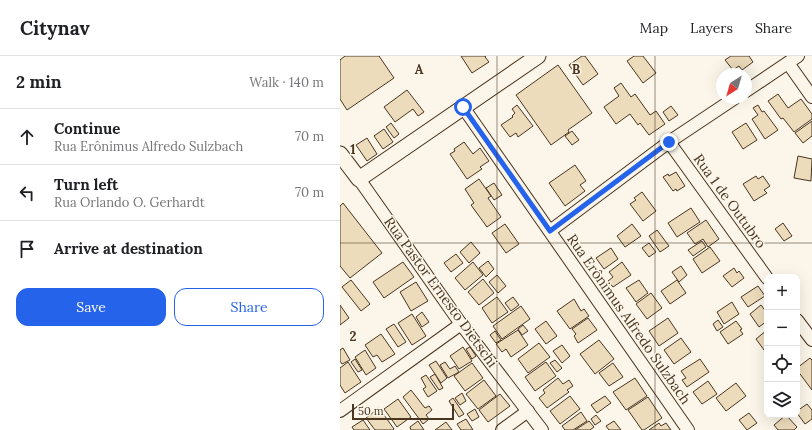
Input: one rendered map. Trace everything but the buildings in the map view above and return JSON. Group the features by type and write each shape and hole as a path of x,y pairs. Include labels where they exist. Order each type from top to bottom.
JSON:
{"street":[{"path":"359,179 538,56"},
{"path":"752,87 793,59 812,97"},
{"path":"550,231 669,142 726,104"},
{"name":"Rua Erônimus Alfredo Sulzbach","path":"463,107 688,430"},
{"name":"Rua 1 de Outubro","path":"669,142 764,274"},
{"name":"Rua Pastor Ernesto Dietschi","path":"340,154 461,324 542,430"},
{"path":"340,411 461,324"},
{"path":"800,324 812,340"},
{"path":"502,430 528,411"}],"route":[{"path":"463,107 550,231 669,142"}]}
